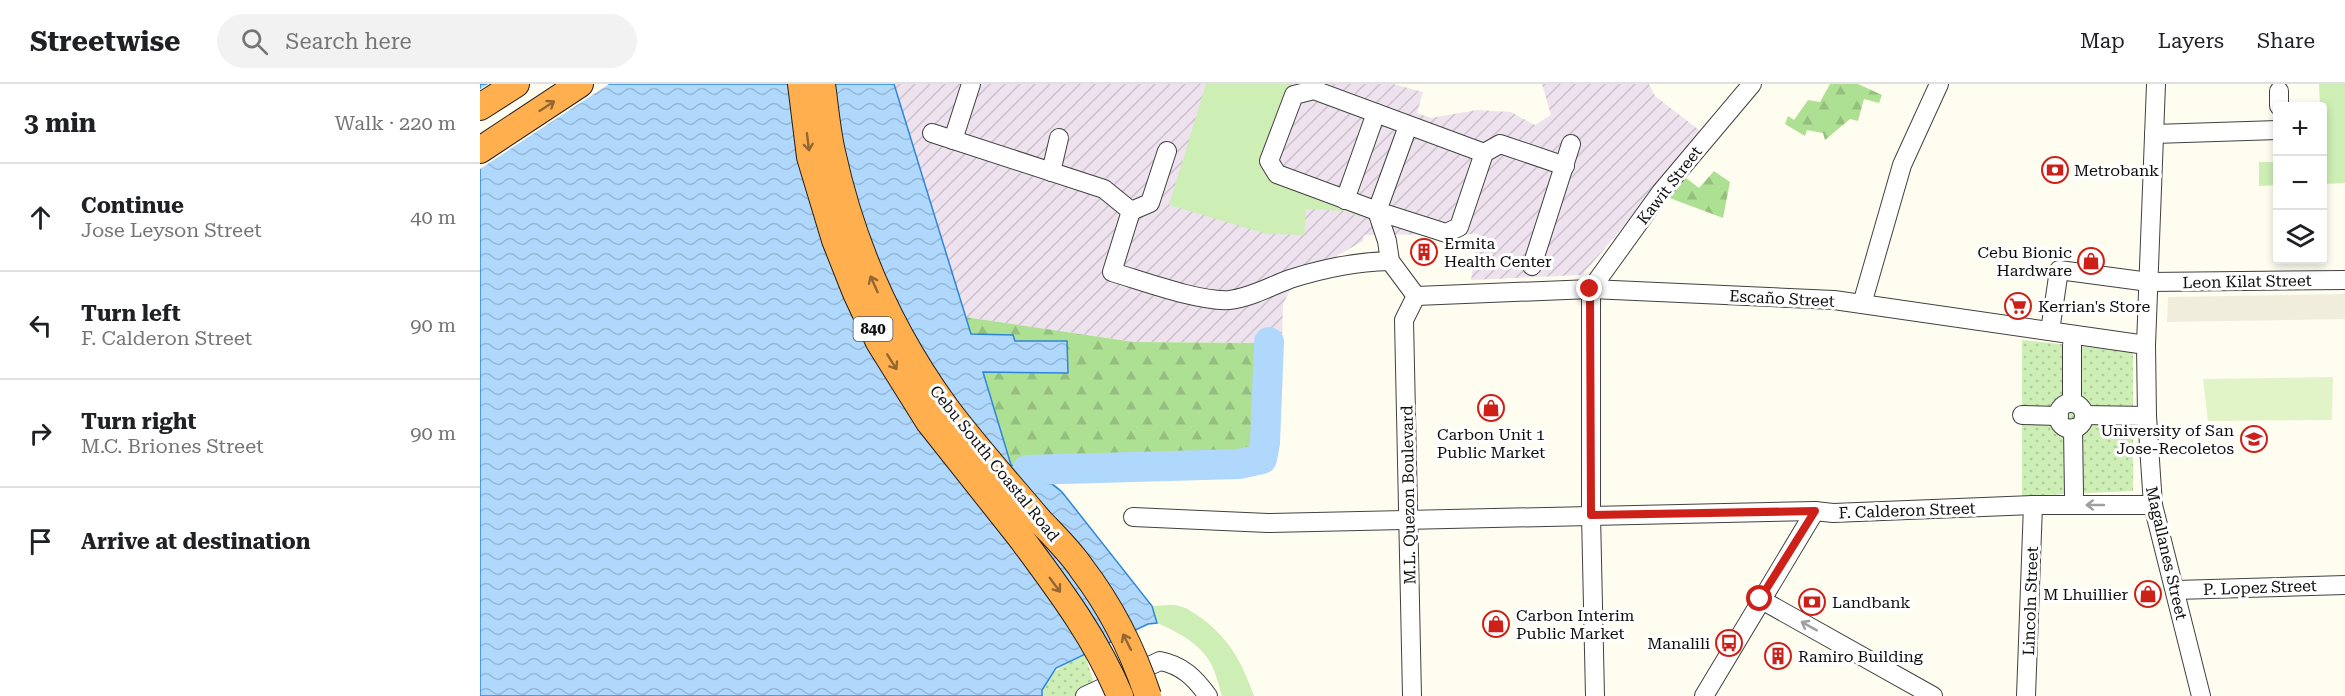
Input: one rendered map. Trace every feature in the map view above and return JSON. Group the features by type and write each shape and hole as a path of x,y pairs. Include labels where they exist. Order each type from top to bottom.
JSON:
{"highway":[{"path":"480,107 516,84"},
{"path":"480,150 580,84"},
{"name":"Cebu South Coastal Road","path":"801,84 810,158 831,230 856,293 879,342 929,422 1059,590 1099,654 1120,696"},
{"name":"Cebu South Coastal Road","path":"822,84 831,151 855,236 874,285 899,335 946,408 1082,568 1112,614 1129,647 1148,696"}],"street":[{"path":"953,140 971,84"},
{"name":"Kawit Street","path":"1590,289 1661,192 1752,84"},
{"path":"1862,304 1902,165 1939,84"},
{"name":"Magallanes Street","path":"2156,84 2146,345 2147,416 2153,505 2201,696"},
{"path":"1484,153 1314,90 1294,95 1269,161 1277,174 1345,200 1446,233 1459,227 1484,153 1500,144 1565,166"},
{"path":"1345,200 1376,113"},
{"path":"1408,126 1377,211 1390,261 1416,296"},
{"path":"2154,134 2273,129"},
{"path":"932,134 1104,189 1131,211"},
{"path":"1051,172 1059,138"},
{"path":"1532,266 1571,144"},
{"path":"1167,151 1150,203 1131,211 1112,272 1205,298 1228,300 1241,298 1339,265 1390,261"},
{"name":"Leon Kilat Street","path":"2050,331 2059,270 2149,282 2345,280"},
{"path":"1590,289 1594,696"},
{"name":"Escaño Street","path":"1416,296 1590,289 1834,300 2146,345"},
{"name":"M.L. Quezon Boulevard","path":"1412,696 1404,320 1416,296"},
{"path":"2072,345 2076,415 2074,495"},
{"path":"2022,415 2059,416 2064,405 2076,415 2147,416"},
{"name":"F. Calderon Street","path":"1133,518 1268,523 1815,511 1833,513 2033,505 2153,505"},
{"name":"Lincoln Street","path":"2026,696 2033,505"},
{"path":"1704,696 1760,599 1815,511"},
{"name":"P. Lopez Street","path":"2176,590 2345,585"},
{"path":"1760,599 1933,696"},
{"path":"1085,696 1160,661 1171,663 1187,671 1208,696"}],"shaded area":[{"path":"894,84 1393,84 1423,92 1417,113 1431,118 1477,110 1511,112 1535,125 1551,115 1542,84 1649,84 1655,96 1703,133 1582,275 1471,280 1478,234 1364,235 1363,241 1295,280 1283,304 1282,343 1134,342 965,317"},
{"path":"2345,294 2345,319 2167,322 2168,297"}],"green space":[{"path":"1206,84 1290,84 1263,163 1362,212 1360,217 1346,211 1306,209 1304,235 1267,234 1169,205"},
{"path":"1830,84 1858,84 1882,95 1879,103 1864,99 1858,121 1850,119 1825,140 1823,133 1807,130 1805,136 1785,124 1788,116 1794,120 1808,100 1820,102"},
{"path":"2319,84 2345,84 2345,183 2327,184 2327,102 2320,102"},
{"path":"2259,162 2273,162 2273,185 2259,186"},
{"path":"1714,171 1730,182 1723,218 1667,197 1686,178 1699,188"},
{"path":"965,317 1134,342 1264,343 1256,456 1011,465 983,372 1068,373 1015,341 1012,335 971,334"},
{"path":"2022,340 2133,352 2133,491 2022,496"},
{"path":"2333,377 2332,420 2208,421 2203,379"},
{"path":"1152,606 1180,606 1204,620 1222,636 1235,654 1254,696 1222,696 1207,657 1187,639 1157,623"},
{"path":"1085,655 1098,696 1042,696 1043,688 1051,675 1064,665"}],"water":[{"path":"480,84 894,84 971,334 1013,335 1015,341 1067,341 1068,373 983,372 1011,465 1038,476 1062,492 1152,606 1157,623 1148,624 1056,668 1042,690 1042,696 480,696"}],"pier":[{"path":"488,84 609,84 480,169 480,89"}],"waterway":[{"path":"1027,470 1239,464 1262,459 1265,443 1269,342"}],"place":[{"name":"Metrobank","path":"2055,170"},
{"name":"Ermita Health Center","path":"1424,252"},
{"name":"Cebu Bionic Hardware","path":"2091,261"},
{"name":"Kerrian's Store","path":"2018,306"},
{"name":"Carbon Unit 1 Public Market","path":"1491,408"},
{"name":"University of San Jose-Recoletos","path":"2254,439"},
{"name":"M Lhuillier","path":"2148,594"},
{"name":"Landbank","path":"1812,602"},
{"name":"Carbon Interim Public Market","path":"1496,624"},
{"name":"Manalili","path":"1729,643"},
{"name":"Ramiro Building","path":"1778,656"}],"route":[{"path":"1590,289 1591,515 1815,511 1760,599"}]}
